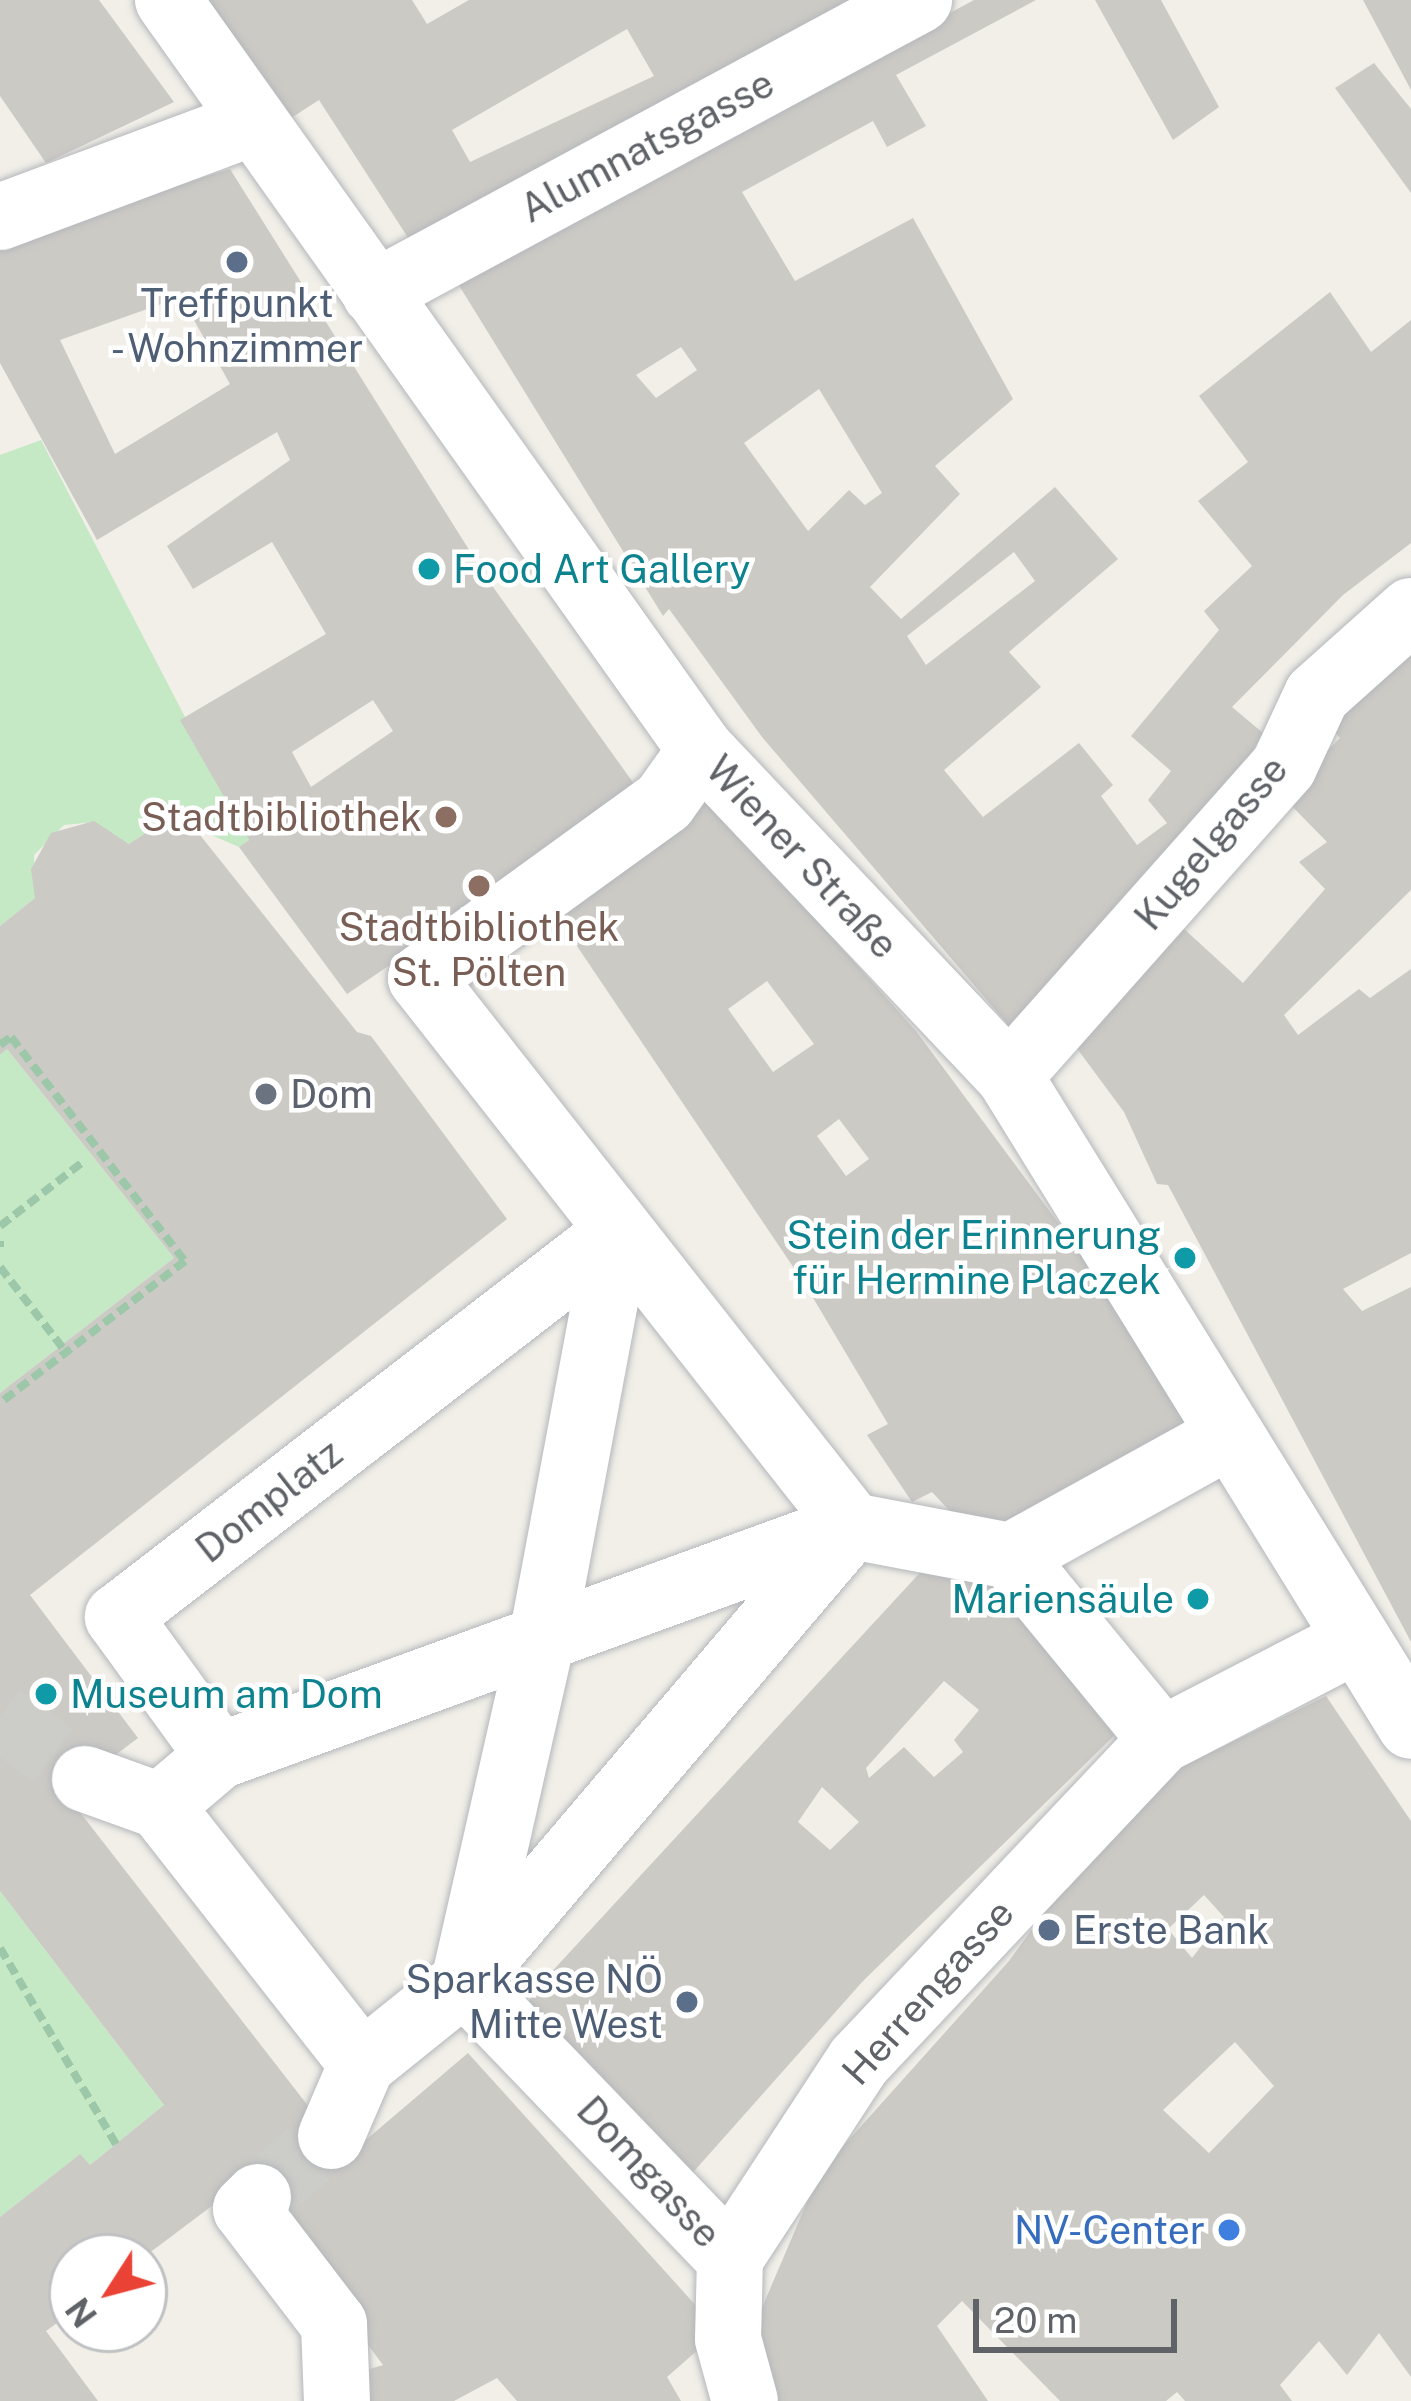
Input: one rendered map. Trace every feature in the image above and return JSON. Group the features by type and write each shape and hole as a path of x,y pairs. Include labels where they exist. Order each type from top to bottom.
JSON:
{"street":[{"name":"Wiener Straße","path":"169,0 701,750 1009,1076 1352,1642 1411,1726"},
{"name":"Alumnatsgasse","path":"376,292 920,0"},
{"path":"0,217 254,122"},
{"name":"Kugelgasse","path":"1009,1076 1283,766 1317,695 1411,611"},
{"path":"701,750 664,802 421,978 852,1526"},
{"path":"464,1982 542,1639 618,1232"},
{"name":"Domplatz","path":"219,1756 118,1617 618,1232"},
{"path":"160,1806 219,1756 852,1526 1011,1556 1230,1435"},
{"path":"331,2137 362,2064 464,1982 852,1526"},
{"path":"1011,1556 1158,1744"},
{"name":"Herrengasse","path":"730,2258 859,2061 1158,1744 1352,1642"},
{"path":"85,1779 160,1806 362,2064"},
{"name":"Domgasse","path":"464,1982 730,2258 728,2338 745,2401"},
{"path":"258,2197 246,2210 334,2324 339,2387"}],"path":[{"path":"0,1046 11,1037 184,1261 0,1403"},
{"path":"0,1226 84,1161"},
{"path":"0,1267 66,1352"},
{"path":"0,1948 116,2144"}],"green space":[{"path":"41,440 249,840 239,847 170,817 129,844 94,822 64,825 34,855 35,898 0,926 0,455"},
{"path":"7,1049 174,1258 0,1393 0,1055"},
{"path":"0,1891 164,2105 90,2165 79,2155 0,2217"}],"building":[{"path":"0,0 99,0 174,102 46,163 0,96"},
{"path":"208,0 412,0 427,24 469,0 867,0 414,247 319,100 288,120","holes":["627,29 654,76 470,162 452,130"]},
{"path":"974,0 1036,0 896,75 926,126 887,147 873,121 742,192 795,281 913,218 1013,399 935,466 960,494 870,587 901,619 1055,487 1118,559 1009,652 1041,687 944,770 983,817 1079,743 1113,785 1101,796 1137,845 1167,823 1148,800 1171,771 1131,736 1219,630 1204,611 1252,566 1198,501 1248,462 1199,396 1330,292 1371,352 1411,320 1411,543 1343,595 1232,707 1263,733 1217,814 1015,1033 762,737 669,609 663,616 455,279","holes":["681,347 697,370 656,398 636,375","819,389 882,493 865,505 849,490 808,531 744,443","1014,552 1035,581 926,665 907,636"]},
{"path":"1095,0 1161,0 1219,107 1173,140"},
{"path":"1363,0 1411,0 1411,90"},
{"path":"1374,63 1411,109 1411,193 1335,88"},
{"path":"230,169 488,580 642,795 347,994 239,847 249,840 180,720 326,634 272,542 193,589 167,546 290,460 277,432 97,540 0,363 0,238","holes":["181,297 230,384 115,454 60,340","373,700 393,731 311,787 292,752"]},
{"path":"1411,638 1411,890 1284,1015 1298,1035 1359,989 1370,998 1411,969 1411,1253 1343,1289 1362,1311 1411,1287 1411,1642 1168,1185 1157,1184 1124,1112 1067,1035 1169,915 1243,983 1325,889 1299,862 1327,842 1282,796 1340,738 1325,721"},
{"path":"706,797 916,1031 1200,1414 987,1551 932,1492 912,1502 867,1435 888,1424 806,1286 552,909","holes":["767,981 814,1044 773,1072 728,1009","839,1119 869,1159 846,1176 817,1136"]},
{"path":"170,817 196,830 357,1032 371,1036 507,1219 30,1595 138,1738 65,1793 347,2156 468,2053 699,2309 699,2349 667,2377 681,2401 517,2401 497,2378 454,2401 365,2401 360,2372 383,2365 245,2181 168,2239 168,2233 48,2233 48,2353 62,2353 98,2401 0,2401 0,2217 80,2154 90,2165 164,2105 0,1891 0,1393 174,1258 7,1049 0,1055 0,926 35,898 31,869 51,833 94,821 129,844"},
{"path":"928,1564 984,1574 1119,1731 863,1981 688,2178 525,2012 533,1992","holes":["944,1681 979,1710 954,1740 963,1752 934,1777 904,1747 869,1778 866,1768","822,1787 859,1822 830,1850 798,1822"]},
{"path":"1326,1696 1411,1821 1411,2377 1379,2333 1347,2375 1319,2341 1280,2385 1292,2401 1185,2401 1177,2392 1166,2401 1060,2401 962,2301 937,2326 988,2401 770,2401 758,2317 820,2172 1009,1961 1078,1866 1173,1771","holes":["1204,1895 1224,1917 1192,1958 1168,1929","1235,2042 1274,2086 1209,2153 1163,2110"]}],"tunnel":[{"path":"0,1716 85,1779"},
{"path":"258,2197 331,2136"}],"place":[{"name":"Treffpunkt - Wohnzimmer","path":"237,262"},
{"name":"Food Art Gallery","path":"429,569"},
{"name":"Stadtbibliothek","path":"446,817"},
{"name":"Stadtbibliothek St. Pölten","path":"479,886"},
{"name":"Dom","path":"266,1094"},
{"name":"Stein der Erinnerung für Hermine Placzek","path":"1185,1258"},
{"name":"Mariensäule","path":"1198,1599"},
{"name":"Museum am Dom","path":"46,1694"},
{"name":"Erste Bank","path":"1049,1930"},
{"name":"Sparkasse NÖ Mitte West","path":"687,2002"},
{"name":"NV-Center","path":"1229,2230"}]}
